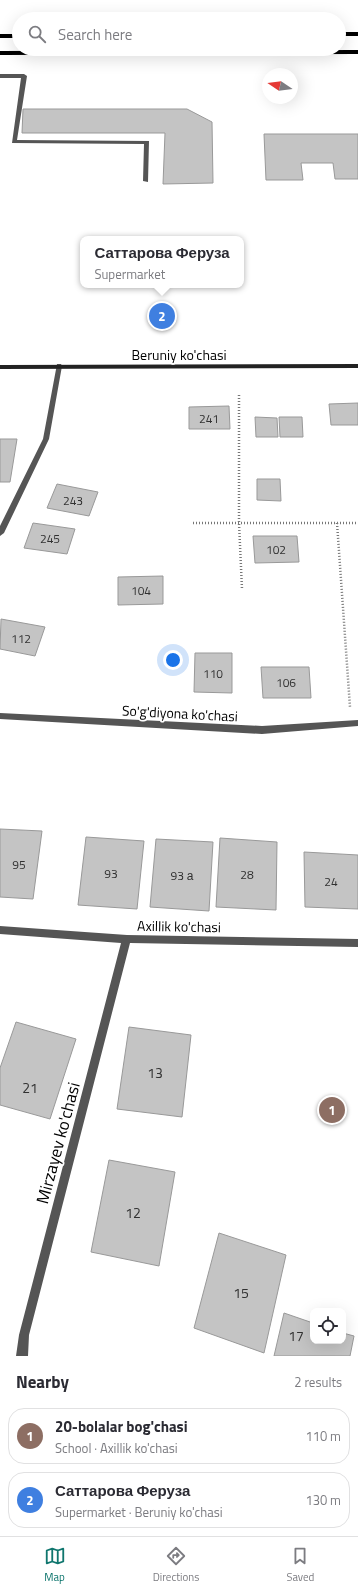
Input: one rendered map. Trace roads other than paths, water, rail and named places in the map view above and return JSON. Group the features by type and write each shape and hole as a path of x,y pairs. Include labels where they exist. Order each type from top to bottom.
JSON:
{"highway":[{"path":"346,34 358,34"},
{"path":"0,36 12,36"},
{"path":"346,52 358,52"},
{"path":"0,53 12,53"}],"street":[{"path":"0,76 24,76 14,142 147,142 146,182"},
{"path":"0,533 46,439 60,366"},
{"name":"Beruniy ko'chasi","path":"0,367 358,366"},
{"name":"So'g'diyona ko'chasi","path":"0,716 262,730 355,724"},
{"name":"Axillik ko'chasi","path":"0,930 127,939 358,943"},
{"name":"Mirzayev ko'chasi","path":"22,1356 24,1335 127,939"}],"place":[{"name":"Саттарова Феруза","path":"162,316"},
{"name":"20-bolalar bog'chasi","path":"332,1110"}]}
